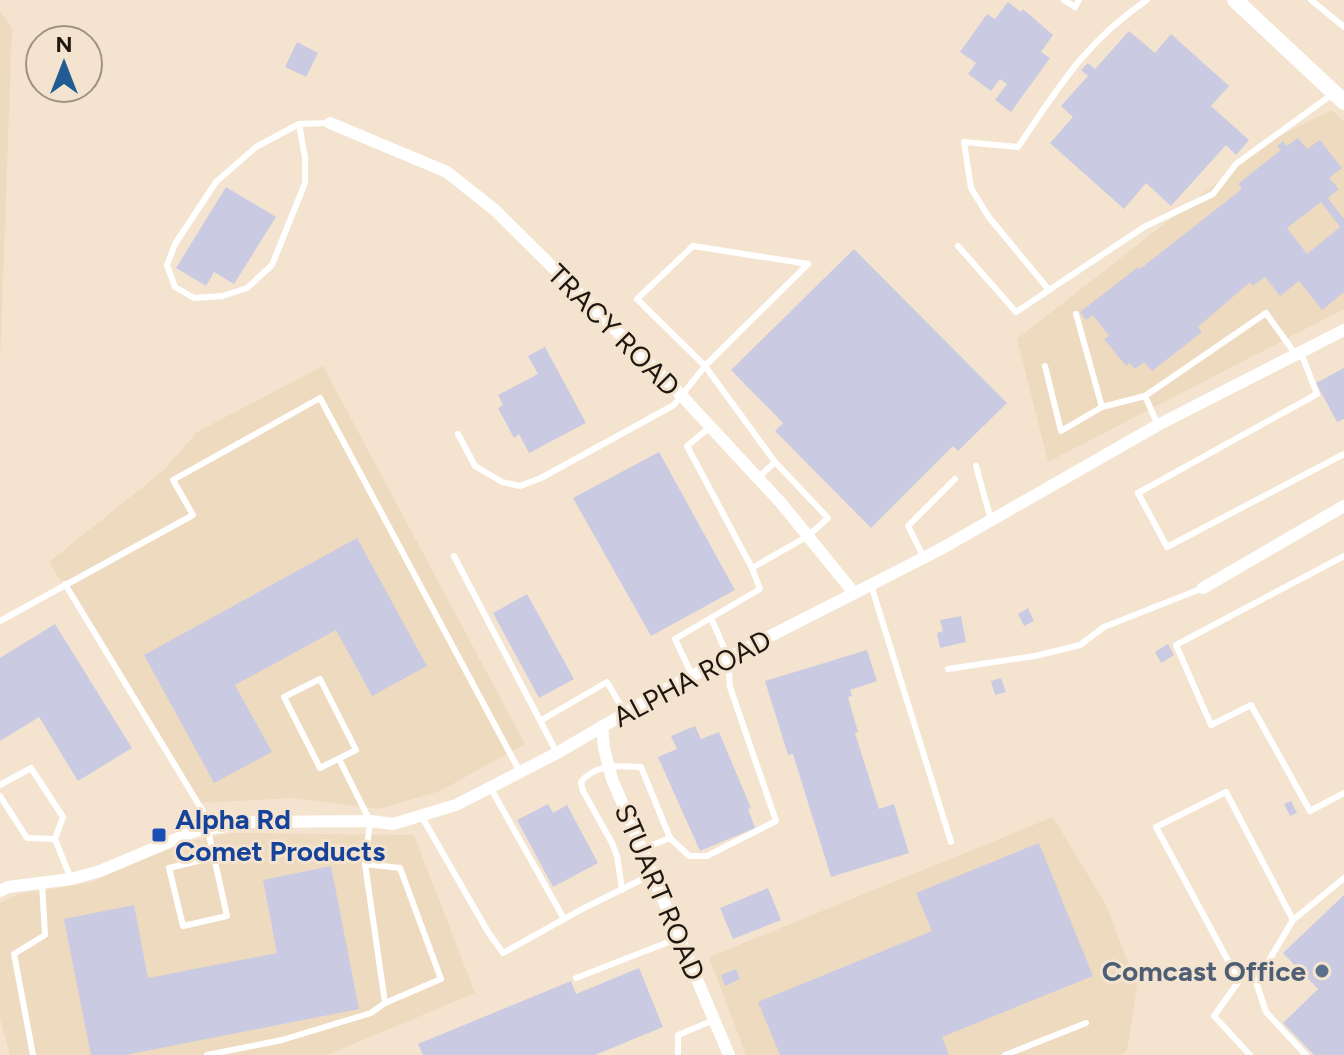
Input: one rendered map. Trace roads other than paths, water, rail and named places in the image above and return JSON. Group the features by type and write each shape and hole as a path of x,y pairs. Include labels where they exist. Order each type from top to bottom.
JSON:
{"main road":[{"path":"1235,0 1339,98"}],"street":[{"name":"TRACY ROAD","path":"330,123 447,172 496,211 680,394 758,478 854,593"},
{"name":"ALPHA ROAD","path":"0,891 100,871 195,831 210,828 250,822 370,821 393,824 456,805 557,753 692,675 924,558 1158,425 1344,330"},
{"path":"1203,588 1344,506"},
{"name":"STUART ROAD","path":"602,726 609,766 729,1055"}],"lane":[{"path":"1064,0 1075,7 1079,0"},
{"path":"1049,290 988,216 971,188 964,142 1018,147 1078,60 1107,30 1147,0"},
{"path":"1311,0 1344,27"},
{"path":"958,246 1016,312 1144,227 1213,194 1236,164 1339,98"},
{"path":"299,124 305,158 305,183 272,265 247,288 223,296 194,298 175,287 167,265 175,244 216,182 256,147 299,124 330,123"},
{"path":"458,434 475,466 502,482 520,486 541,478 674,405 705,366 808,264 693,246 637,299 705,366 775,462 828,518 808,536 752,568"},
{"path":"1045,366 1061,431 1102,407 1145,396 1266,313 1298,354 1317,394 1138,493 1167,547 1344,454"},
{"path":"1076,314 1102,407"},
{"path":"1145,396 1158,425"},
{"path":"0,621 193,515 173,480 320,398 520,772"},
{"path":"692,675 675,639 760,589 752,568 687,446 710,427"},
{"path":"758,478 775,462"},
{"path":"976,466 991,520"},
{"path":"924,558 908,526 955,479"},
{"path":"454,556 557,753"},
{"path":"1344,556 1176,645 1211,725 1251,705 1310,811 1344,793"},
{"path":"65,584 210,828 227,916 183,926 169,868 214,857"},
{"path":"871,585 951,842"},
{"path":"948,669 1035,656 1080,645 1104,627 1203,588"},
{"path":"622,890 617,856 583,791 581,782 587,774 609,766 641,767 670,838 689,856 707,856 776,821 730,687 728,657 711,618"},
{"path":"320,679 356,750 339,759 320,768 284,697 320,679"},
{"path":"540,721 607,682 625,713"},
{"path":"339,759 370,821 365,864 385,1003"},
{"path":"0,785 31,768 63,817 55,839 71,879"},
{"path":"490,787 564,919"},
{"path":"1250,1055 1214,1016 1239,981 1156,827 1226,792 1293,920"},
{"path":"0,796 27,838 55,839"},
{"path":"422,817 503,953 653,874"},
{"path":"642,849 670,838"},
{"path":"207,1055 282,1040 371,1013 385,1003 441,979 400,868 365,864"},
{"path":"1306,1055 1266,1012 1256,982 1293,920 1344,878"},
{"path":"33,1055 14,954 45,935 42,881"},
{"path":"576,978 679,938"},
{"path":"678,1055 678,1035 714,1020"},
{"path":"1005,1055 1086,1023"}],"place":[{"name":"Alpha Rd Comet Products","path":"159,835"},
{"name":"Comcast Office","path":"1322,971"}]}
